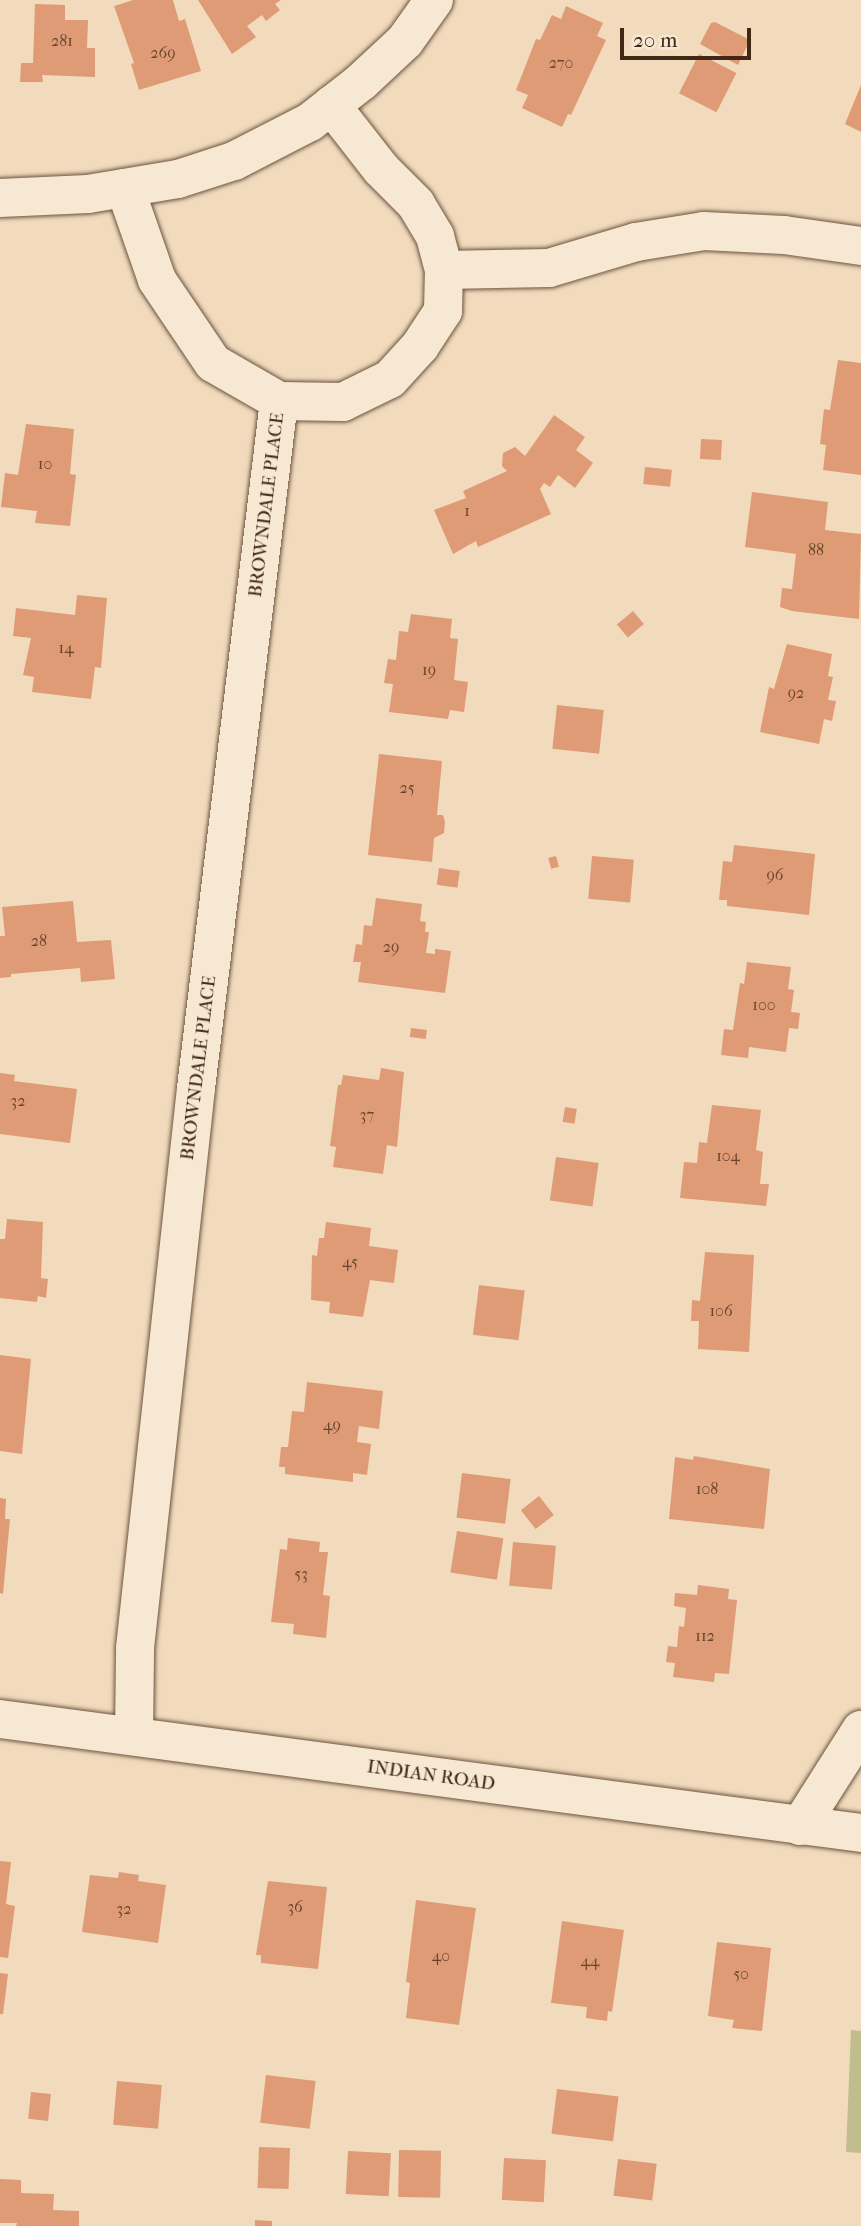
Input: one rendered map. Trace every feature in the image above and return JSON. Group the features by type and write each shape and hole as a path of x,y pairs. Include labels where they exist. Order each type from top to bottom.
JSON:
{"street":[{"path":"0,198 88,194 178,178 234,161 310,122 361,82 405,41 434,0"},
{"name":"BROWNDALE PLACE","path":"125,188 157,280 186,327 213,363 279,401 343,402 390,379 420,346 443,312 444,270 435,236 416,204 381,169 331,105"},
{"path":"444,270 549,268 636,242 704,231 784,235 861,246"},
{"name":"BROWNDALE PLACE","path":"134,1736 135,1648 196,1088 279,401"},
{"name":"INDIAN ROAD","path":"0,1719 861,1833"},
{"path":"800,1826 861,1730"}],"shaded area":[{"path":"851,2030 861,2031 861,2153 846,2152"}],"building":[{"path":"133,0 173,0 179,21 185,19 201,71 139,90 131,64 134,63 114,6"},
{"path":"198,0 281,0 275,4 280,10 266,21 262,15 247,26 256,37 232,54"},
{"path":"35,4 65,5 65,20 88,20 87,48 95,48 95,77 42,75 43,82 20,82 21,63 33,63"},
{"path":"566,6 603,23 597,36 606,40 571,115 568,114 562,127 522,108 528,95 516,90 536,39 540,40 552,15 561,19"},
{"path":"715,22 750,40 738,65 700,44 711,23"},
{"path":"699,54 736,73 716,112 679,93"},
{"path":"861,85 861,132 845,124"},
{"path":"838,360 861,363 861,475 823,470 826,445 820,444 824,409 830,410"},
{"path":"554,415 585,437 576,450 593,463 575,488 558,475 550,487 544,483 540,489 551,514 478,547 476,541 453,554 434,510 466,498 463,491 507,471 502,466 503,453 515,447 525,456"},
{"path":"26,424 74,429 70,474 76,475 70,526 35,523 37,511 1,507 5,473 18,475"},
{"path":"701,439 722,440 721,460 700,459"},
{"path":"645,467 672,470 670,487 643,484"},
{"path":"752,492 828,502 825,530 861,534 859,619 792,611 780,607 782,588 792,589 796,554 745,547"},
{"path":"77,595 107,598 101,668 95,667 91,699 32,692 34,677 23,675 31,638 13,636 16,608 75,615"},
{"path":"633,611 644,624 628,638 617,624"},
{"path":"411,614 452,619 450,638 458,639 454,680 468,682 464,712 450,710 448,719 389,712 393,684 384,683 388,659 396,660 399,631 408,632"},
{"path":"787,644 832,654 828,676 833,677 828,700 836,701 832,721 824,719 819,744 760,732 769,687 774,689"},
{"path":"557,705 604,710 599,754 552,749"},
{"path":"379,754 442,761 437,815 443,815 444,833 434,838 432,862 368,855"},
{"path":"734,845 815,854 809,915 727,906 727,900 719,900 723,861 732,862"},
{"path":"556,856 559,867 551,869 548,858"},
{"path":"592,856 634,860 630,902 588,899"},
{"path":"439,868 460,871 457,888 437,885"},
{"path":"376,898 422,904 420,921 426,922 425,932 429,932 426,953 435,954 435,949 451,951 445,993 358,982 361,962 353,962 356,944 362,945 364,925 372,926"},
{"path":"73,901 77,942 111,940 115,979 81,982 80,968 11,974 11,977 0,978 0,936 5,936 2,907"},
{"path":"747,962 791,967 788,989 794,990 791,1012 800,1013 798,1029 789,1028 786,1052 749,1047 748,1058 721,1055 724,1029 733,1030 740,983 744,984"},
{"path":"411,1028 427,1030 426,1039 410,1037"},
{"path":"381,1068 404,1072 397,1147 387,1145 383,1174 333,1167 336,1147 330,1146 338,1085 341,1085 343,1075 379,1080"},
{"path":"0,1073 15,1075 14,1081 77,1089 70,1143 0,1134"},
{"path":"712,1105 761,1110 756,1150 763,1152 760,1184 769,1184 766,1206 680,1198 684,1162 697,1163 699,1142 707,1143"},
{"path":"565,1107 577,1109 575,1124 563,1122"},
{"path":"556,1157 599,1163 592,1207 550,1201"},
{"path":"7,1219 43,1222 41,1278 48,1279 46,1298 38,1296 37,1302 0,1298 0,1239 5,1239"},
{"path":"326,1222 371,1228 369,1246 398,1250 394,1283 370,1280 363,1317 329,1313 330,1302 311,1300 312,1255 317,1256 319,1238 324,1238"},
{"path":"705,1252 754,1255 749,1352 698,1349 699,1321 691,1321 692,1300 700,1301"},
{"path":"479,1285 525,1291 519,1340 473,1335"},
{"path":"0,1355 31,1359 22,1454 0,1451"},
{"path":"307,1382 383,1391 379,1429 359,1426 357,1442 371,1444 367,1475 353,1473 353,1482 285,1474 285,1467 279,1467 281,1447 288,1447 292,1411 304,1412"},
{"path":"694,1456 770,1469 764,1529 669,1519 675,1457 693,1460"},
{"path":"462,1473 511,1479 505,1524 457,1518"},
{"path":"539,1496 554,1515 536,1529 521,1510"},
{"path":"0,1498 6,1499 5,1519 10,1519 3,1594 0,1593"},
{"path":"457,1531 503,1538 497,1580 450,1572"},
{"path":"288,1538 320,1542 319,1552 328,1552 323,1595 330,1596 326,1638 293,1634 294,1624 271,1622 280,1549 287,1550"},
{"path":"513,1542 556,1546 552,1590 509,1586"},
{"path":"698,1585 729,1589 728,1599 737,1600 729,1674 715,1673 714,1682 673,1677 675,1663 666,1662 668,1646 677,1647 679,1626 684,1627 686,1608 674,1606 675,1593 697,1595"},
{"path":"0,1861 11,1862 6,1904 15,1906 8,1958 0,1957"},
{"path":"119,1872 139,1875 138,1881 166,1885 158,1943 82,1932 90,1875 118,1878"},
{"path":"268,1881 327,1887 318,1969 261,1963 261,1955 256,1955"},
{"path":"416,1900 476,1908 459,2025 406,2018 410,1983 406,1982"},
{"path":"562,1921 624,1930 612,2012 608,2011 607,2021 586,2018 587,2007 551,2003"},
{"path":"717,1942 771,1948 762,2031 732,2028 734,2020 708,2016"},
{"path":"0,1973 8,1974 3,2014 0,2014"},
{"path":"266,2075 316,2081 310,2129 260,2123"},
{"path":"117,2081 162,2085 158,2129 113,2125"},
{"path":"557,2089 619,2097 613,2141 552,2134"},
{"path":"31,2092 51,2094 48,2121 28,2119"},
{"path":"259,2147 290,2148 289,2189 258,2188"},
{"path":"399,2150 441,2151 440,2198 398,2197"},
{"path":"348,2151 391,2153 389,2196 346,2194"},
{"path":"504,2158 546,2160 544,2202 502,2200"},
{"path":"618,2159 657,2164 652,2200 613,2196"},
{"path":"0,2179 21,2180 21,2193 54,2194 53,2210 79,2211 79,2226 16,2226 17,2223 0,2223"},
{"path":"255,2220 272,2221 272,2226 255,2226"}]}
